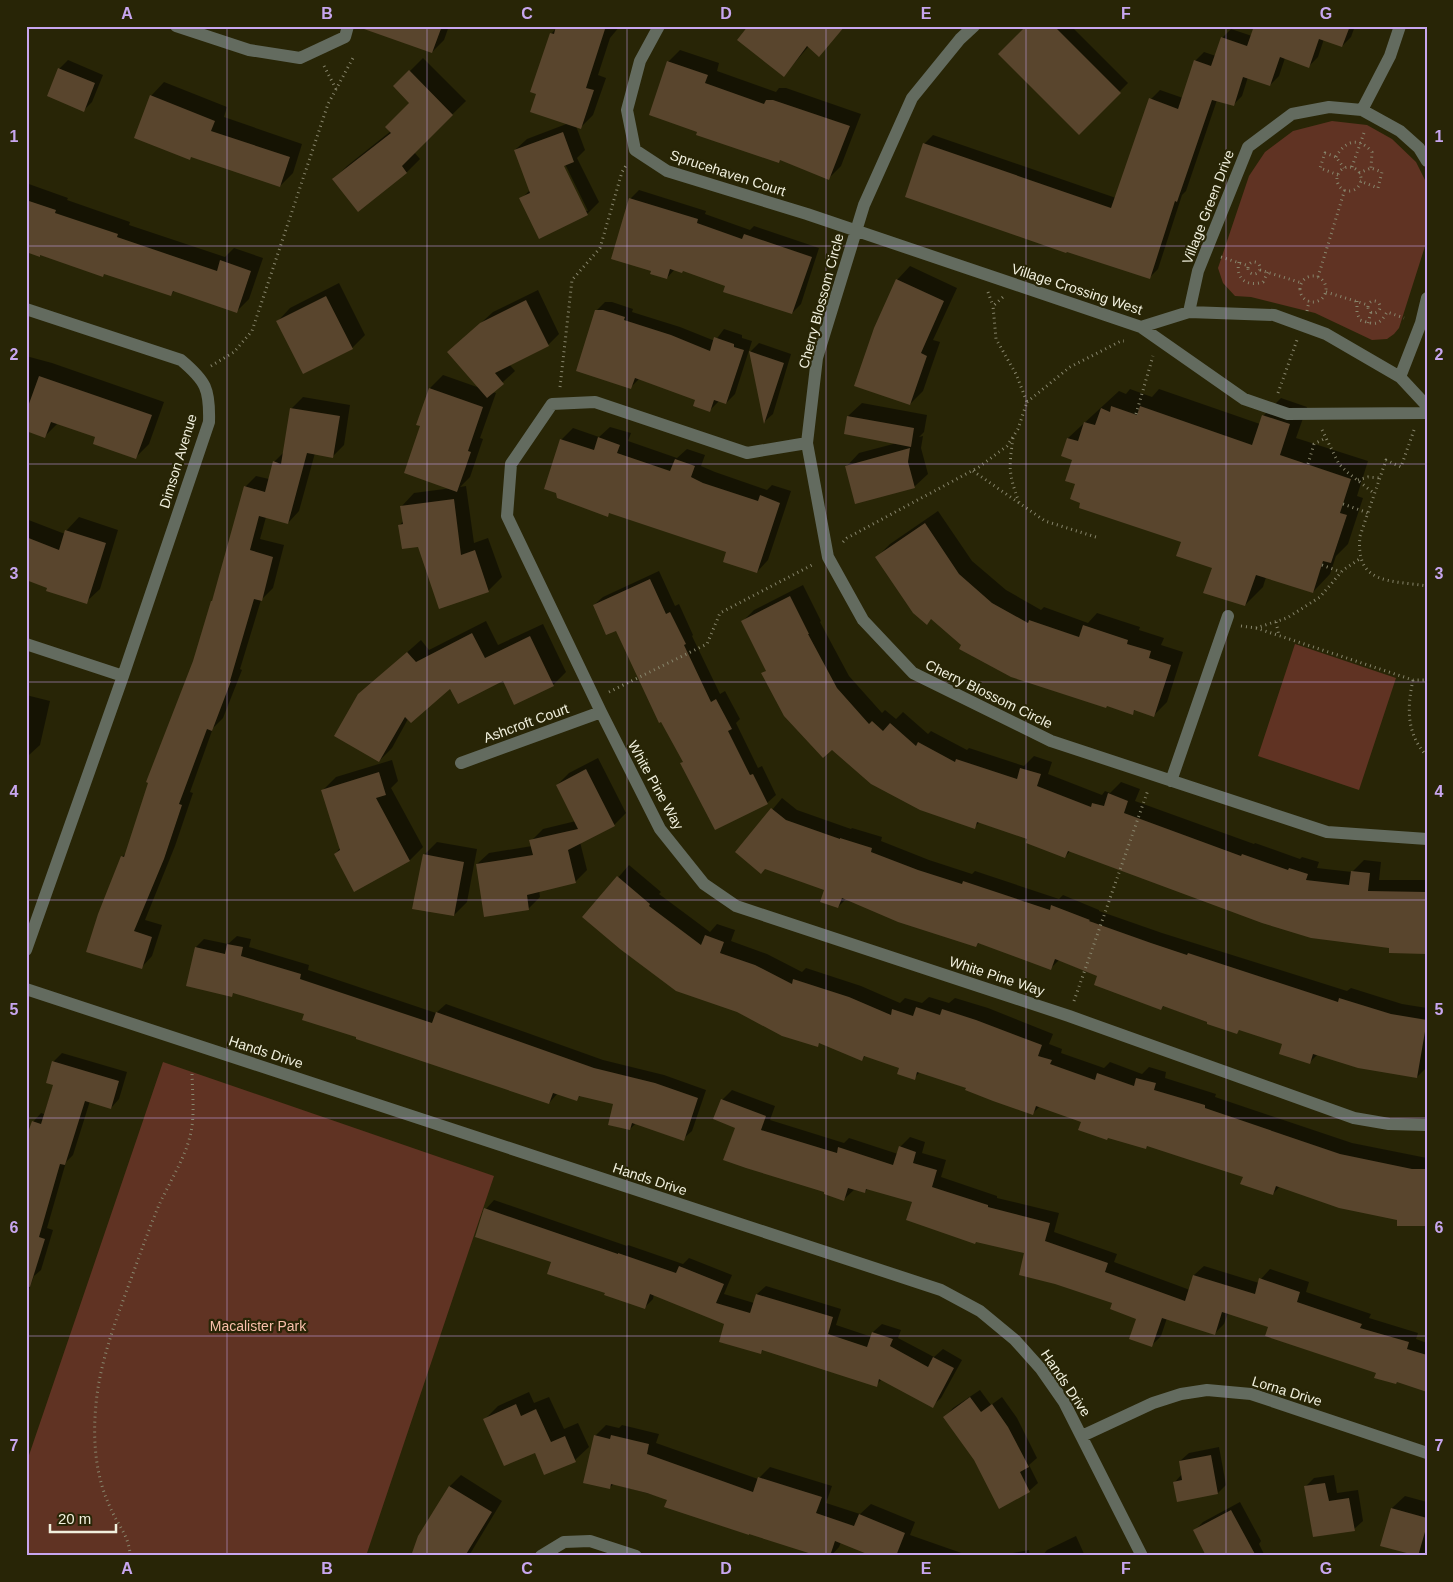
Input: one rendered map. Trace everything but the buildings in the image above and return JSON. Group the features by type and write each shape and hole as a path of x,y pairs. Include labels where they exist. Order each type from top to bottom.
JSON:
{"street":[{"path":"176,26 249,50 300,58 345,37 348,26"},
{"path":"635,150 627,110 640,61 659,26"},
{"name":"Cherry Blossom Circle","path":"974,26 960,39 912,98 864,205 818,358 807,443 828,557 862,620 913,673 1051,741 1327,832 1427,839"},
{"path":"1366,113 1390,56 1400,26"},
{"name":"Village Green Drive","path":"1189,312 1198,271 1248,147 1292,114 1329,107 1366,113 1400,130 1419,148 1427,161"},
{"name":"Sprucehaven Court","path":"635,150 667,171 807,214 855,231"},
{"name":"Village Crossing West","path":"855,231 1141,327 1189,312 1274,315 1326,334 1400,377"},
{"path":"1425,411 1400,377 1421,323 1427,298"},
{"name":"Dimson Avenue","path":"26,309 181,360 197,374 206,389 209,401 208,422 123,676 26,950"},
{"path":"1141,327 1244,398 1288,414 1425,411"},
{"path":"552,404 595,402 747,453 807,443"},
{"name":"White Pine Way","path":"552,404 511,464 508,516 594,699 660,829 704,884 736,906 1069,1016 1354,1118 1389,1124 1427,1125"},
{"path":"1171,781 1226,620"},
{"path":"26,644 123,676"},
{"name":"Ashcroft Court","path":"461,763 601,712"},
{"name":"Hands Drive","path":"26,988 941,1290 980,1311 1015,1340 1041,1369 1064,1402 1142,1556"},
{"name":"Lorna Drive","path":"1082,1436 1153,1403 1181,1394 1207,1390 1251,1394 1427,1453"},
{"path":"541,1556 564,1542 590,1541 636,1556"}],"path":[{"path":"317,51 336,90"},
{"path":"197,374 234,352 252,330 328,104 353,58"},
{"path":"1352,168 1361,144 1366,113"},
{"path":"1336,157 1340,149 1346,144 1352,142 1361,144 1372,152 1371,168"},
{"path":"552,404 561,384 572,280 600,248 622,172 635,150"},
{"path":"1338,174 1320,168 1325,153 1336,157 1344,168"},
{"path":"1344,168 1352,168 1359,173 1360,182 1354,189 1345,190 1338,183 1338,174 1344,168"},
{"path":"1359,173 1371,168 1382,172 1378,188 1360,182"},
{"path":"1318,277 1345,190"},
{"path":"1206,252 1249,266"},
{"path":"1239,262 1237,271 1244,281 1256,284 1263,282 1268,272"},
{"path":"1249,266 1257,262 1260,265 1260,270"},
{"path":"1249,266 1248,270 1252,273"},
{"path":"1260,270 1302,283"},
{"path":"1252,273 1256,274 1260,270"},
{"path":"1249,282 1252,273"},
{"path":"1318,277 1324,283 1326,292 1321,300 1309,302 1301,293 1302,283 1308,278 1318,277"},
{"path":"1017,286 993,306 996,339 1016,374 1026,402"},
{"path":"1326,292 1368,304 1372,301 1376,302 1379,305 1379,309"},
{"path":"1357,301 1357,314 1360,320 1368,323 1378,323 1387,312"},
{"path":"1272,408 1303,326 1309,302"},
{"path":"1368,304 1368,309 1371,312 1368,323"},
{"path":"1379,309 1421,323"},
{"path":"1371,312 1376,313 1379,309"},
{"path":"594,699 706,644 720,614 828,557 847,538 973,471 1007,446 1018,429 1026,402 1070,367 1122,341 1130,343"},
{"path":"1136,414 1154,350 1167,346"},
{"path":"1425,411 1401,467 1386,460 1360,536 1359,548 1361,558 1368,572 1377,578 1427,586"},
{"path":"1315,414 1339,464 1375,494"},
{"path":"1013,437 1009,467 1019,504"},
{"path":"1308,464 1314,444 1326,438"},
{"path":"973,471 1045,521 1099,538"},
{"path":"1358,480 1368,477 1380,478"},
{"path":"1343,504 1368,513"},
{"path":"1256,628 1287,618 1320,597 1341,572 1361,558"},
{"path":"1322,565 1341,572"},
{"path":"1226,620 1256,628 1413,680 1427,680"},
{"path":"1276,622 1279,636"},
{"path":"1413,680 1408,702 1410,725 1422,751 1427,756"},
{"path":"1069,1016 1153,775"},
{"path":"130,1556 130,1546 110,1509 98,1471 95,1429 98,1387 110,1338 146,1239 159,1205 186,1149 192,1130 192,1071"}],"green space":[{"path":"1332,121 1367,125 1392,139 1416,162 1427,184 1427,240 1399,328 1387,339 1372,340 1315,313 1251,297 1235,296 1223,283 1218,268 1249,176 1265,152 1293,131"},
{"path":"1295,644 1396,678 1359,790 1258,756"},
{"name":"Macalister Park","path":"163,1062 494,1176 366,1556 26,1556 26,1464"}]}
